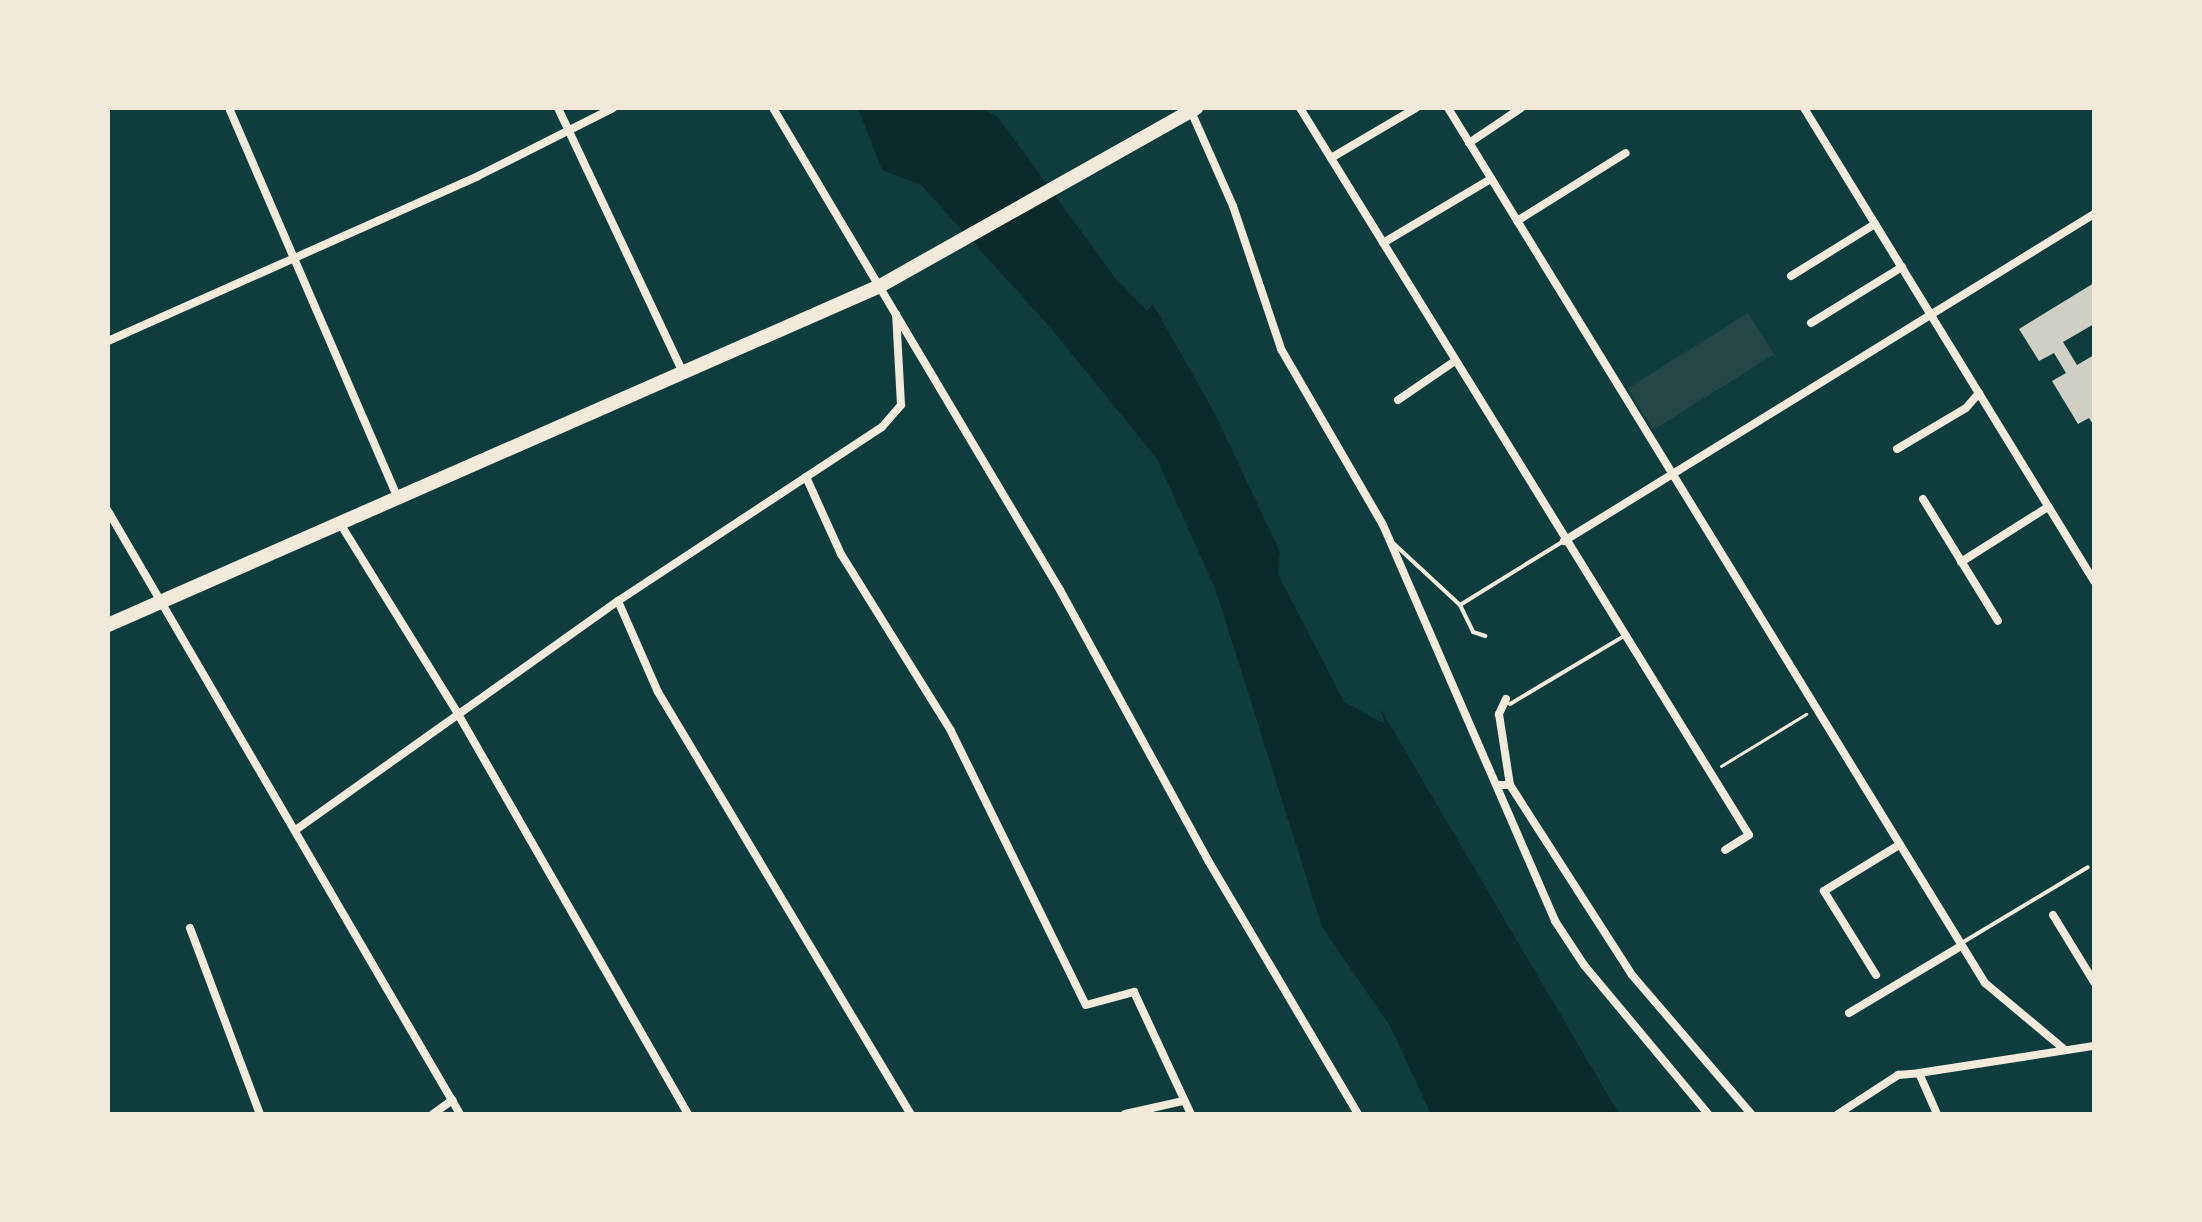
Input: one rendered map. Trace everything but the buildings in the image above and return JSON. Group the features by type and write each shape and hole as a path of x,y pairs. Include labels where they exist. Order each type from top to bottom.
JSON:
{"highway":[{"path":"108,625 684,375 880,286 1128,149 1192,109"}],"street":[{"path":"229,108 398,500"},
{"path":"558,108 684,375"},
{"path":"108,341 295,259 613,108"},
{"path":"773,108 895,310 1358,1114"},
{"path":"1300,108 1564,541 1749,835 1725,850"},
{"path":"1331,158 1416,108"},
{"path":"1448,108 1985,983 2065,1050"},
{"path":"1469,143 1521,108"},
{"path":"1804,108 2094,581"},
{"path":"1192,109 1233,206 1281,349 1390,541 1568,944 1708,1114"},
{"path":"1517,221 1626,153"},
{"path":"1383,243 1491,179"},
{"path":"1564,541 2094,214"},
{"path":"1791,276 1875,224"},
{"path":"1811,323 1902,267"},
{"path":"297,829 618,601 882,427 901,405 895,310"},
{"path":"1398,400 1455,361"},
{"path":"1897,449 1966,408 1979,393"},
{"path":"806,477 841,554 951,731 1086,1005 1134,992 1191,1114"},
{"path":"1923,499 1998,621"},
{"path":"1961,562 2048,507"},
{"path":"108,511 163,601 236,736 297,829 317,874 460,1114"},
{"path":"341,525 458,714 688,1114"},
{"path":"618,601 658,692 911,1114"},
{"path":"1508,702 1499,714 1510,785 1622,963 1751,1114"},
{"path":"1497,785 1510,785"},
{"path":"1876,975 1824,891 1899,845"},
{"path":"2053,915 2094,982"},
{"path":"190,928 260,1114"},
{"path":"1849,1013 1961,945"},
{"path":"1838,1114 1898,1075 2094,1046"},
{"path":"1919,1073 1937,1114"},
{"path":"433,1114 452,1100"},
{"path":"1125,1114 1183,1101"}],"lane":[{"path":"1390,541 1460,605 1473,632 1485,636"},
{"path":"1460,605 1564,541"},
{"path":"1508,702 1624,636"},
{"path":"1961,945 2088,867"}],"path":[{"path":"1710,773 1816,708"}],"shaded area":[{"path":"858,108 981,108 998,117 1115,278 1147,311 1153,304 1215,414 1280,552 1278,574 1344,702 1385,724 1380,708 1619,1114 1431,1114 1390,1026 1322,927 1216,591 1157,459 1050,327 921,185 882,170"},
{"path":"1748,313 1774,355 1654,430 1628,388"}]}
